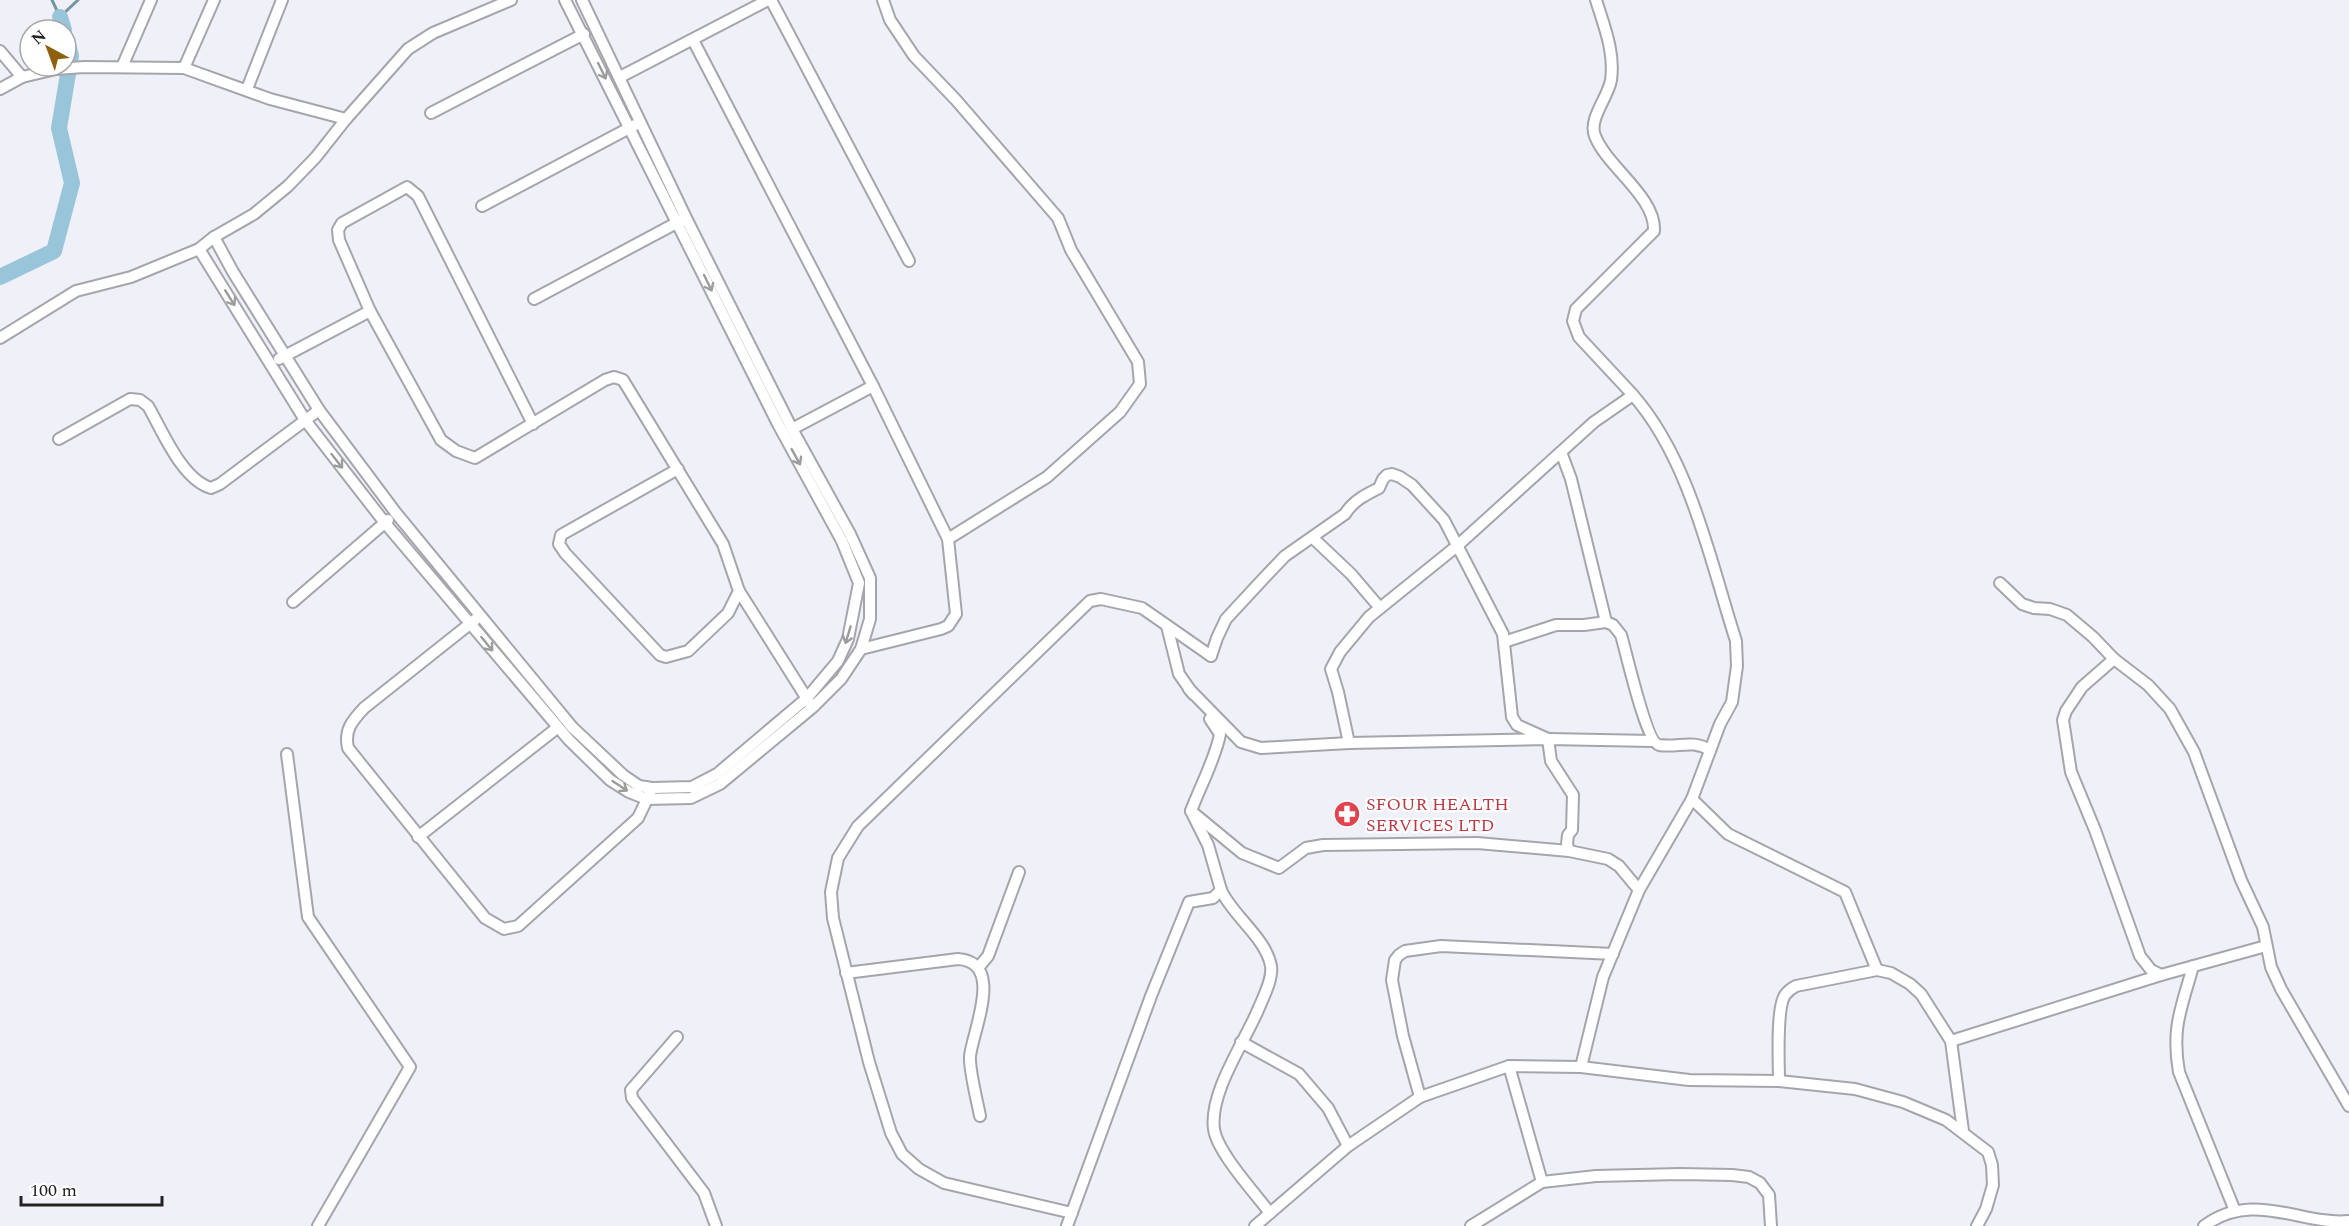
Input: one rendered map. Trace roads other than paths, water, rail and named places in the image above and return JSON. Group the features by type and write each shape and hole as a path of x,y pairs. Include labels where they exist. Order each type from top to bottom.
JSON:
{"street":[{"path":"122,67 151,0"},
{"path":"184,68 214,0"},
{"path":"247,89 282,0"},
{"path":"0,338 76,291 131,277 199,249 214,237 254,214 288,186 316,157 346,119 408,50 433,33 511,0"},
{"path":"199,249 305,420 385,523 557,728 610,780 629,792 649,794 692,787 717,774 841,679 861,649 870,619 870,578 850,534 792,429 634,125 566,0"},
{"path":"582,0 620,77 634,125"},
{"path":"620,77 770,0 909,261"},
{"path":"883,0 890,20 914,56 956,100 1058,218 1071,250 1138,362 1140,384 1120,412 1047,477 948,539"},
{"path":"1581,1067 1603,977 1639,890 1692,799 1720,724 1732,702 1737,666 1736,641 1690,496 1657,426 1633,395 1579,337 1574,321 1576,309 1654,231 1654,221 1643,199 1594,136 1592,126 1607,95 1612,64 1610,46 1596,0"},
{"path":"431,113 584,34"},
{"path":"693,40 873,386 948,539 956,614 948,626 861,649"},
{"path":"0,51 18,72"},
{"path":"78,67 184,68 270,99 346,119"},
{"path":"0,89 20,78"},
{"path":"482,206 634,125"},
{"path":"533,424 418,196 407,187 342,223 338,230 339,240 370,311 441,440 456,451 475,458 533,424 605,380 614,377 623,380 723,544 739,591 810,702"},
{"path":"534,298 682,220"},
{"path":"682,220 778,424 842,541 859,584 848,639 838,661 810,702"},
{"path":"214,237 319,410 396,513 572,727 623,776 649,794"},
{"path":"271,363 370,311"},
{"path":"792,429 873,386"},
{"path":"1348,743 1331,669 1340,652 1369,618 1457,546 1594,422 1633,395"},
{"path":"59,439 130,399 140,400 148,406 184,469 195,480 211,488 319,410"},
{"path":"1561,452 1571,479 1606,622"},
{"path":"678,469 561,536 559,544 660,655 666,657 688,651 728,613 739,591"},
{"path":"1211,656 1216,638 1226,619 1286,556 1345,514 1350,506 1365,495 1379,488 1383,480 1392,474 1412,485 1444,520 1497,622 1504,642 1512,717 1517,725 1548,739"},
{"path":"293,602 396,513"},
{"path":"1313,538 1351,574 1380,609"},
{"path":"2000,583 2022,604 2067,615 2114,659 2148,685 2177,719 2198,761 2241,880 2264,927 2266,946 2281,990 2349,1106"},
{"path":"1072,1213 944,1183 919,1169 902,1154 891,1133 868,1062 833,918 831,892 838,858 858,826 1090,601 1101,599 1142,608 1211,656"},
{"path":"481,615 383,691 353,720 347,729 348,748 417,837 485,918 504,929 518,926 638,818 649,794"},
{"path":"1504,642 1556,625 1606,622 1613,625 1621,635 1646,725 1653,741"},
{"path":"1211,656 1167,626 1179,674 1220,734 1217,749 1209,763 1191,811 1208,845 1221,890 1267,953 1271,968 1266,991 1214,1106 1214,1130 1223,1152 1270,1213"},
{"path":"2114,659 2082,687 2062,720 2064,734 2072,772 2140,956 2151,970 2161,975"},
{"path":"1189,689 1241,742 1261,748 1348,743 1548,739 1653,741 1659,745 1697,744 1710,750"},
{"path":"417,837 557,728"},
{"path":"1548,739 1551,761 1573,795 1572,830 1568,835 1567,844 1569,851"},
{"path":"287,754 309,917 410,1067 318,1226"},
{"path":"1692,799 1728,834 1845,892 1878,970"},
{"path":"1191,811 1242,853 1279,868 1306,848 1323,845 1477,843 1569,851 1608,860 1620,866 1639,890"},
{"path":"978,968 988,956 1019,872"},
{"path":"1067,1226 1151,996 1190,902 1213,898 1221,890"},
{"path":"1420,1097 1403,1036 1392,980 1395,960 1399,955 1411,950 1441,946 1613,954"},
{"path":"1951,1041 2161,975 2266,946"},
{"path":"846,974 958,960 973,962 978,968 984,995 970,1056 980,1116"},
{"path":"2193,966 2179,1010 2175,1048 2179,1072 2235,1211"},
{"path":"1779,1081 1779,1026 1785,994 1796,986 1878,970 1892,973 1915,988 1941,1022 1951,1041 1962,1131"},
{"path":"677,1037 631,1090 632,1098 704,1192 716,1226"},
{"path":"1241,1042 1299,1074 1328,1108 1348,1146"},
{"path":"1509,1066 1542,1182"},
{"path":"1255,1226 1348,1146 1420,1097 1509,1066 1581,1067 1689,1080 1779,1081 1855,1089 1903,1102 1946,1120 1988,1152 1992,1165 1993,1185 1986,1209 1977,1226"},
{"path":"1471,1226 1542,1182 1596,1176 1721,1175 1749,1177 1760,1183 1769,1195 1771,1226"},
{"path":"2204,1226 2213,1219 2235,1211 2256,1212 2322,1224 2349,1221"}],"waterway":[{"path":"52,0 60,17 78,0"},
{"path":"0,277 54,251 72,183 59,128 67,78"}],"place":[{"name":"SFOUR HEALTH SERVICES LTD","path":"1347,814"}]}
